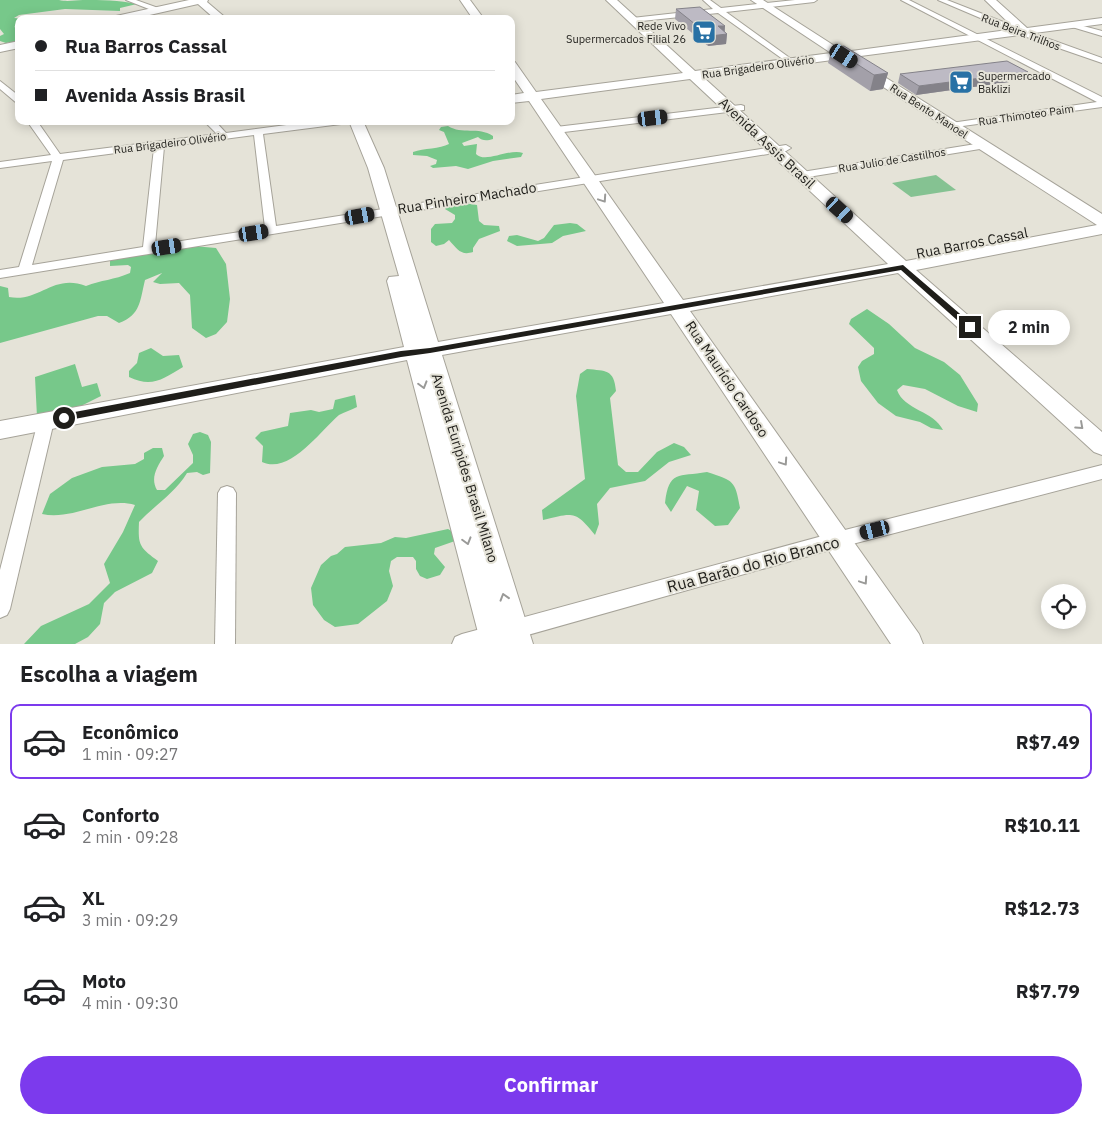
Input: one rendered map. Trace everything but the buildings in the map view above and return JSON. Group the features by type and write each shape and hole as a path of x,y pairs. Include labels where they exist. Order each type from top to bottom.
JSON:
{"street":[{"path":"129,0 157,9"},
{"path":"465,0 475,15"},
{"path":"611,0 619,0"},
{"name":"Avenida Assis Brasil","path":"611,0 636,19 962,312 1102,446"},
{"name":"Avenida Assis Brasil","path":"619,0 636,19"},
{"path":"706,0 790,63"},
{"path":"636,19 720,11 761,3 814,0"},
{"path":"904,0 1102,102"},
{"name":"Rua Beira Trilhos","path":"941,0 1102,61"},
{"path":"132,15 198,1 213,15"},
{"name":"Rua Bento Manoel","path":"761,3 1101,222"},
{"path":"998,3 1016,26 1027,31"},
{"name":"Rua Brigadeiro Olivério","path":"515,99 1102,21"},
{"path":"1075,24 1102,34"},
{"path":"0,49 15,45"},
{"path":"1086,56 1102,52"},
{"name":"Rua Maurício Cardoso","path":"515,71 908,644"},
{"path":"0,84 15,96"},
{"path":"0,99 15,98"},
{"name":"Rua Thimoteo Paim","path":"951,126 1102,102"},
{"path":"556,130 736,109"},
{"path":"24,270 58,158 35,125"},
{"path":"214,125 224,136"},
{"name":"Rua Brigadeiro Olivério","path":"0,165 311,125"},
{"name":"Avenida Euripides Brasil Milano","path":"344,125 372,169"},
{"name":"Avenida Euripides Brasil Milano","path":"357,125 372,169 404,286 417,350 456,468 505,638"},
{"path":"258,132 272,230"},
{"path":"149,250 159,145"},
{"name":"Rua Julio de Castilhos","path":"807,174 982,146"},
{"name":"Rua Pinheiro Machado","path":"0,274 589,178 780,149"},
{"name":"Rua Barros Cassal","path":"0,430 576,320 905,261 1101,222"},
{"name":"Avenida Assis Brasil","path":"962,312 1102,428"},
{"path":"0,610 46,421"},
{"name":"Rua Barão do Rio Branco","path":"462,644 505,638 837,540 1102,472"},
{"path":"225,644 227,493"}],"green space":[{"path":"0,0 103,0 137,4 120,8 120,11 65,9 15,15 15,42 6,43 0,41 0,36 4,34 0,29"},
{"path":"448,126 459,130 482,131 493,136 491,140 483,140 478,137 462,143 464,146 477,144 476,154 480,157 491,157 511,152 523,153 521,157 493,161 468,169 456,166 433,168 430,166 436,164 437,160 427,156 413,155 413,152 449,144 444,132 439,130 441,127"},
{"path":"936,175 956,190 911,197 892,183"},
{"path":"463,203 477,205 479,221 484,225 499,226 500,231 479,239 473,248 473,252 469,253 460,251 449,240 444,244 436,246 431,242 431,229 435,224 452,223 455,215 445,209 448,205"},
{"path":"577,224 586,231 563,236 552,243 517,246 507,241 509,236 517,235 538,241 544,238 554,225"},
{"path":"193,246 216,248 226,264 230,299 227,322 216,334 206,338 192,328 190,295 179,283 160,284 153,282 162,273 145,280 136,311 126,320 119,323 107,316 98,316 0,343 0,286 8,288 9,297 20,298 64,283 86,286 130,273 131,267 128,265 110,266 110,260"},
{"path":"867,309 889,324 915,348 944,362 960,375 978,404 977,412 958,406 925,389 903,385 897,390 906,402 933,419 943,430 931,428 920,422 896,416 878,403 861,381 858,367 862,361 874,354 874,348 849,324 851,319"},
{"path":"151,348 163,356 179,355 183,367 157,381 144,382 129,377 129,371 137,363 139,353"},
{"path":"75,364 82,387 97,383 101,396 71,411 37,417 35,377"},
{"path":"587,369 608,372 615,384 616,391 610,398 618,465 626,472 638,472 657,452 674,443 684,447 691,455 669,462 645,481 610,488 597,504 599,524 595,535 578,517 567,515 543,520 542,510 585,479 576,396 580,374"},
{"path":"355,395 357,407 339,415 294,457 273,464 262,462 263,446 255,438 261,432 288,426 290,413 311,410 319,412 333,409 335,400"},
{"path":"200,432 208,435 211,442 210,473 203,475 197,472 187,473 171,493 139,522 141,545 143,549 158,561 152,573 115,592 104,603 100,624 88,637 75,644 24,644 41,626 89,604 110,583 104,564 123,532 135,505 124,503 112,504 65,514 42,514 50,494 72,478 102,467 135,464 144,459 144,453 153,448 162,448 164,456 157,468 154,481 157,490 165,490 193,463 193,455 188,444 193,434"},
{"path":"707,472 728,480 737,492 740,508 728,525 715,526 696,510 699,491 687,486 671,512 665,503 672,480 682,475"},
{"path":"448,529 455,533 455,541 435,548 434,554 445,567 440,575 427,579 420,576 413,557 397,557 391,561 389,571 393,586 387,601 358,624 335,627 324,620 313,605 311,588 321,565 345,547 381,543 395,537 406,538"}],"place":[{"name":"Rede Vivo Supermercados Filial 26","path":"704,32"},
{"name":"Supermercado Baklizi","path":"961,82"}],"route":[{"path":"64,418 401,354 430,351 903,267 970,327"}]}
